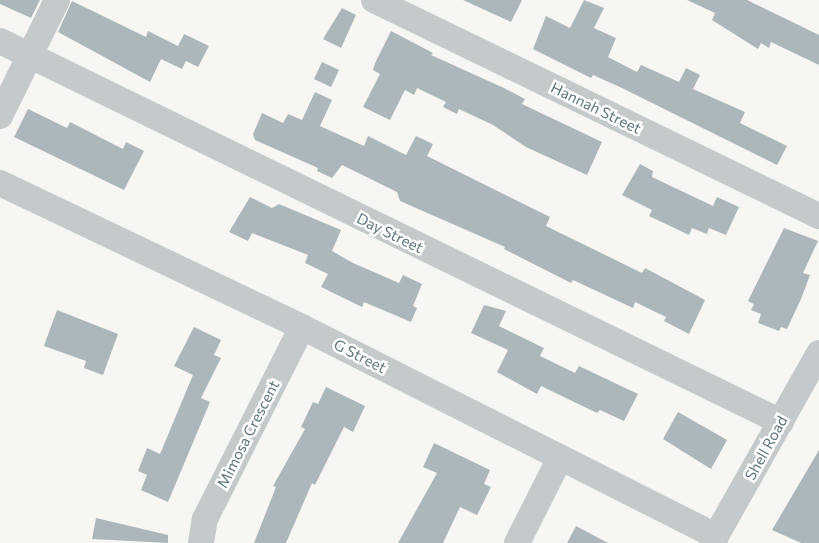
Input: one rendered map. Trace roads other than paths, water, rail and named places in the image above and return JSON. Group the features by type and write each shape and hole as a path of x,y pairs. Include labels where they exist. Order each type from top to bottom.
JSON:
{"street":[{"path":"0,116 57,0"},
{"name":"Hannah Street","path":"374,0 819,216"},
{"name":"Day Street","path":"0,41 781,422"},
{"name":"G Street","path":"0,183 302,327 560,458 714,540"},
{"name":"Mimosa Crescent","path":"201,543 205,519 302,327"},
{"name":"Shell Road","path":"714,540 781,422 810,392 819,353"},
{"path":"517,543 560,458"}]}
